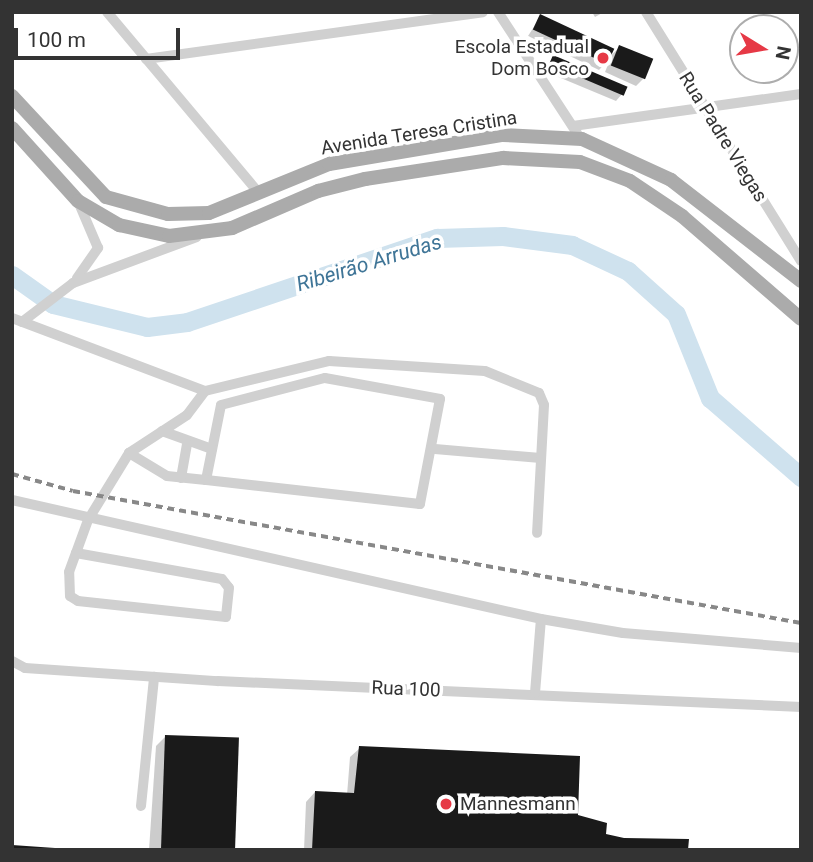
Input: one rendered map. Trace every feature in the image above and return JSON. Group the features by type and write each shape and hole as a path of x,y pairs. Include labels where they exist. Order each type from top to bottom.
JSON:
{"main road":[{"name":"Avenida Teresa Cristina","path":"12,96 86,181 126,205 209,213 330,164 503,135 578,133 671,180 801,281"},
{"name":"Avenida Teresa Cristina","path":"12,128 78,201 136,230 198,237 365,179 503,158 580,162 630,181 682,216 801,319"}],"street":[{"path":"107,12 259,192"},
{"path":"146,58 483,12"},
{"path":"498,12 578,133 703,108 801,94"},
{"name":"Rua Padre Viegas","path":"646,12 703,108 801,261"},
{"path":"73,283 98,248 78,201"},
{"path":"21,318 73,283 198,237"},
{"path":"21,318 205,391 316,361 485,371 539,393 541,458 537,533"},
{"path":"129,453 181,478 415,506 423,499 435,449 440,399 433,393 339,377 224,403 206,480"},
{"path":"76,553 222,579 229,587 226,617 78,601 68,587 76,553 88,520 129,453 187,415 205,391"},
{"path":"162,431 187,445 212,449"},
{"path":"181,478 187,445"},
{"path":"435,449 541,458"},
{"path":"12,500 88,520 332,567 541,618 623,633 801,648"},
{"path":"535,693 541,618"},
{"name":"Rua 100","path":"12,661 25,668 154,677 801,707"},
{"path":"141,806 154,677"}],"building":[{"path":"540,14 614,49 607,64 533,29"},
{"path":"619,45 653,59 645,79 611,65"},
{"path":"553,55 628,87 624,96 549,64"},
{"path":"165,735 239,738 235,850 161,850"},
{"name":"Mannesmann","path":"359,746 580,756 578,815 607,823 606,834 624,838 689,839 688,850 312,850 315,791 354,793"},
{"path":"12,845 55,848 55,850 12,850"}],"waterway":[{"name":"Ribeirão Arrudas","path":"12,275 53,304 147,327 187,322 437,238 503,236 572,245 628,271 676,314 710,398 801,477"}],"railway":[{"path":"12,474 73,491 801,623"}],"place":[{"name":"Escola Estadual Dom Bosco","path":"603,58"},
{"name":"Mannesmann","path":"446,804"}]}
